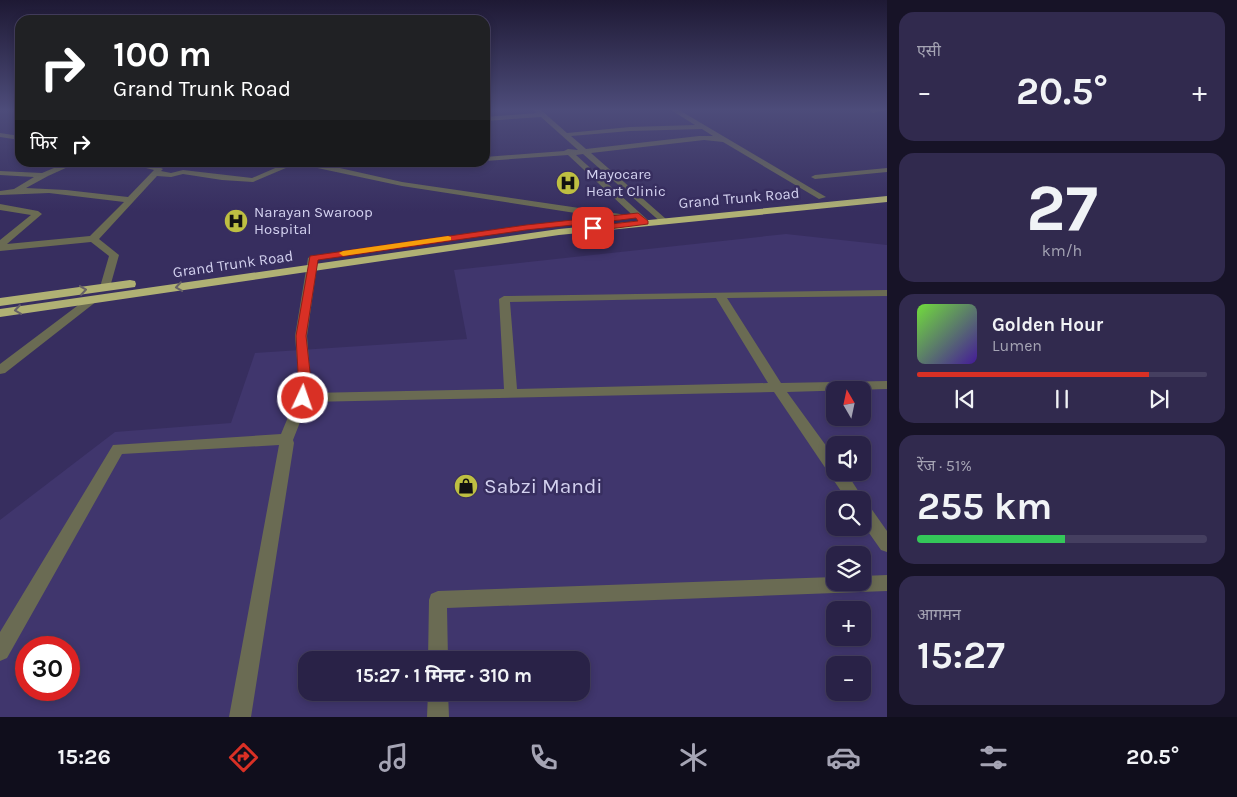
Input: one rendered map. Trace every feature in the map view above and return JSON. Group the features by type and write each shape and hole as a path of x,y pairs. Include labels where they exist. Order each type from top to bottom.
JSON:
{"highway":[{"name":"Grand Trunk Road","path":"0,302 105,287 559,232 641,219 887,191"},
{"name":"Grand Trunk Road","path":"660,217 887,199"},
{"name":"Grand Trunk Road","path":"0,313 526,228 620,217 641,219"}],"street":[{"path":"573,143 660,217"},
{"path":"490,159 671,143"},
{"path":"728,143 822,197"},
{"path":"564,147 641,219"},
{"path":"17,191 42,175 63,167"},
{"path":"0,247 94,239 160,169 150,167"},
{"path":"156,173 171,175 183,172 222,178 253,180 285,167"},
{"path":"325,167 402,184 620,217"},
{"path":"783,175 809,177 887,170"},
{"path":"0,173 42,175"},
{"path":"803,186 809,177"},
{"path":"0,193 38,190 82,193 131,200"},
{"path":"0,207 38,214 0,247"},
{"path":"94,239 114,255 105,287"},
{"path":"0,651 118,449 286,438 303,398 304,372 301,336 313,263"},
{"path":"511,394 504,299 887,293"},
{"path":"719,295 778,388 826,457"},
{"path":"0,370 93,299"},
{"path":"303,398 887,386"},
{"path":"240,717 287,443"},
{"path":"871,522 887,545"},
{"path":"438,651 438,600 887,583"},
{"path":"438,701 438,717"}],"shaded area":[{"name":"Sabzi Mandi","path":"786,234 887,245 887,717 0,717 0,520 115,432 231,423 255,353 467,339 454,270"}],"slow traffic":[{"path":"343,253 448,239"}],"place":[{"name":"Mayocare Heart Clinic","path":"568,183"},
{"name":"Narayan Swaroop Hospital","path":"236,221"},
{"name":"Sabzi Mandi","path":"466,486"}],"route":[{"path":"303,398 304,372 301,336 313,258 526,228 620,217 638,216 645,222 593,228"}]}
